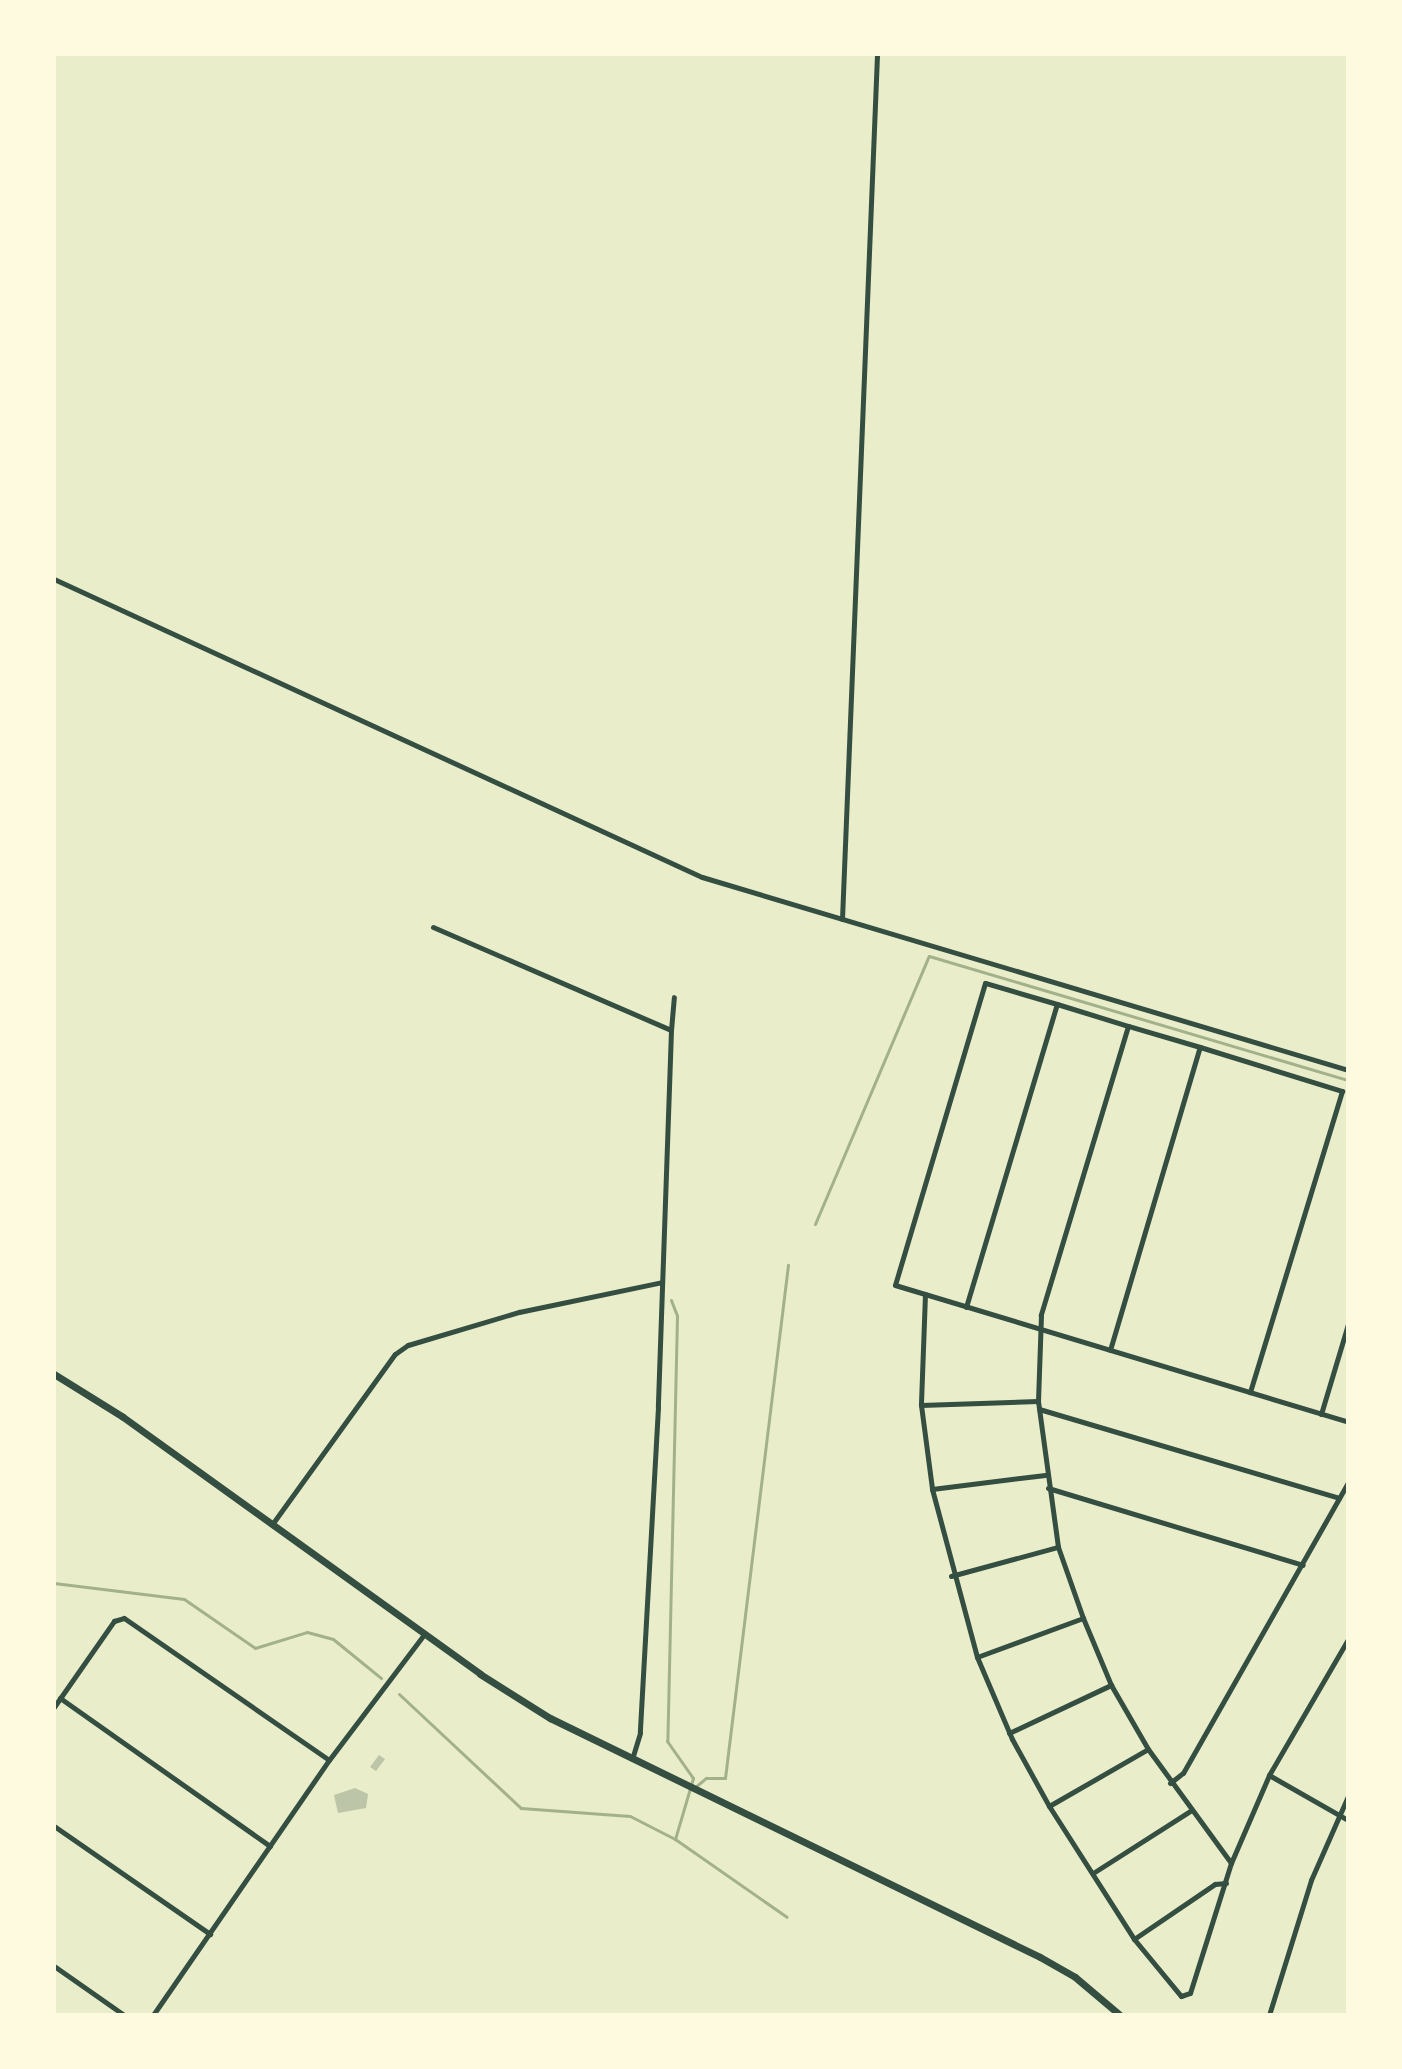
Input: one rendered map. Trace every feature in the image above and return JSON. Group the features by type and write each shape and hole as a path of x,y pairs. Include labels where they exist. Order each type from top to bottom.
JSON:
{"main road":[{"path":"54,1374 550,1718 1040,1957 1075,1977 1120,2015"}],"street":[{"path":"842,919 877,54"},
{"path":"54,579 691,873 1348,1070"},
{"path":"433,927 671,1030"},
{"path":"1250,1392 1345,1092 985,983 895,1285 1348,1422"},
{"path":"632,1759 640,1733 674,997"},
{"path":"966,1307 1057,1004"},
{"path":"1128,1026 1039,1329 1038,1401 1045,1475 1058,1547 1111,1685 1170,1783 1231,1863"},
{"path":"1110,1350 1200,1047"},
{"path":"273,1523 386,1367 408,1345 547,1305 662,1282"},
{"path":"925,1294 921,1405 932,1489 951,1576 977,1657 1009,1733 1049,1806 1134,1939 1181,1996 1190,1993 1231,1863 1269,1775 1348,1639"},
{"path":"1321,1414 1348,1324"},
{"path":"921,1405 1038,1401"},
{"path":"1039,1409 1339,1498"},
{"path":"932,1489 1045,1475"},
{"path":"1170,1783 1183,1773 1348,1483"},
{"path":"1048,1488 1303,1565"},
{"path":"951,1576 1058,1547"},
{"path":"54,1707 114,1621 124,1618 329,1760"},
{"path":"977,1657 1083,1618"},
{"path":"153,2015 329,1760 425,1633"},
{"path":"1009,1733 1111,1685"},
{"path":"60,1698 270,1846"},
{"path":"1049,1806 1148,1749"},
{"path":"1269,1775 1348,1820"},
{"path":"1269,2015 1311,1880 1348,1796"},
{"path":"1093,1873 1190,1811"},
{"path":"54,1826 210,1934"},
{"path":"1134,1939 1215,1884 1226,1883"},
{"path":"54,1966 124,2015"}],"building":[{"path":"379,1755 385,1759 376,1771 370,1767"},
{"path":"355,1788 368,1794 366,1808 338,1813 334,1795"}],"waterway":[{"path":"815,1224 929,956 1348,1080"},
{"path":"694,1788 706,1778 725,1778 788,1265"},
{"path":"671,1300 677,1316 667,1741 693,1778 675,1839"},
{"path":"54,1583 184,1599 255,1648 307,1632 333,1639 381,1678"},
{"path":"399,1694 521,1808 630,1816 675,1839 787,1917"}]}
